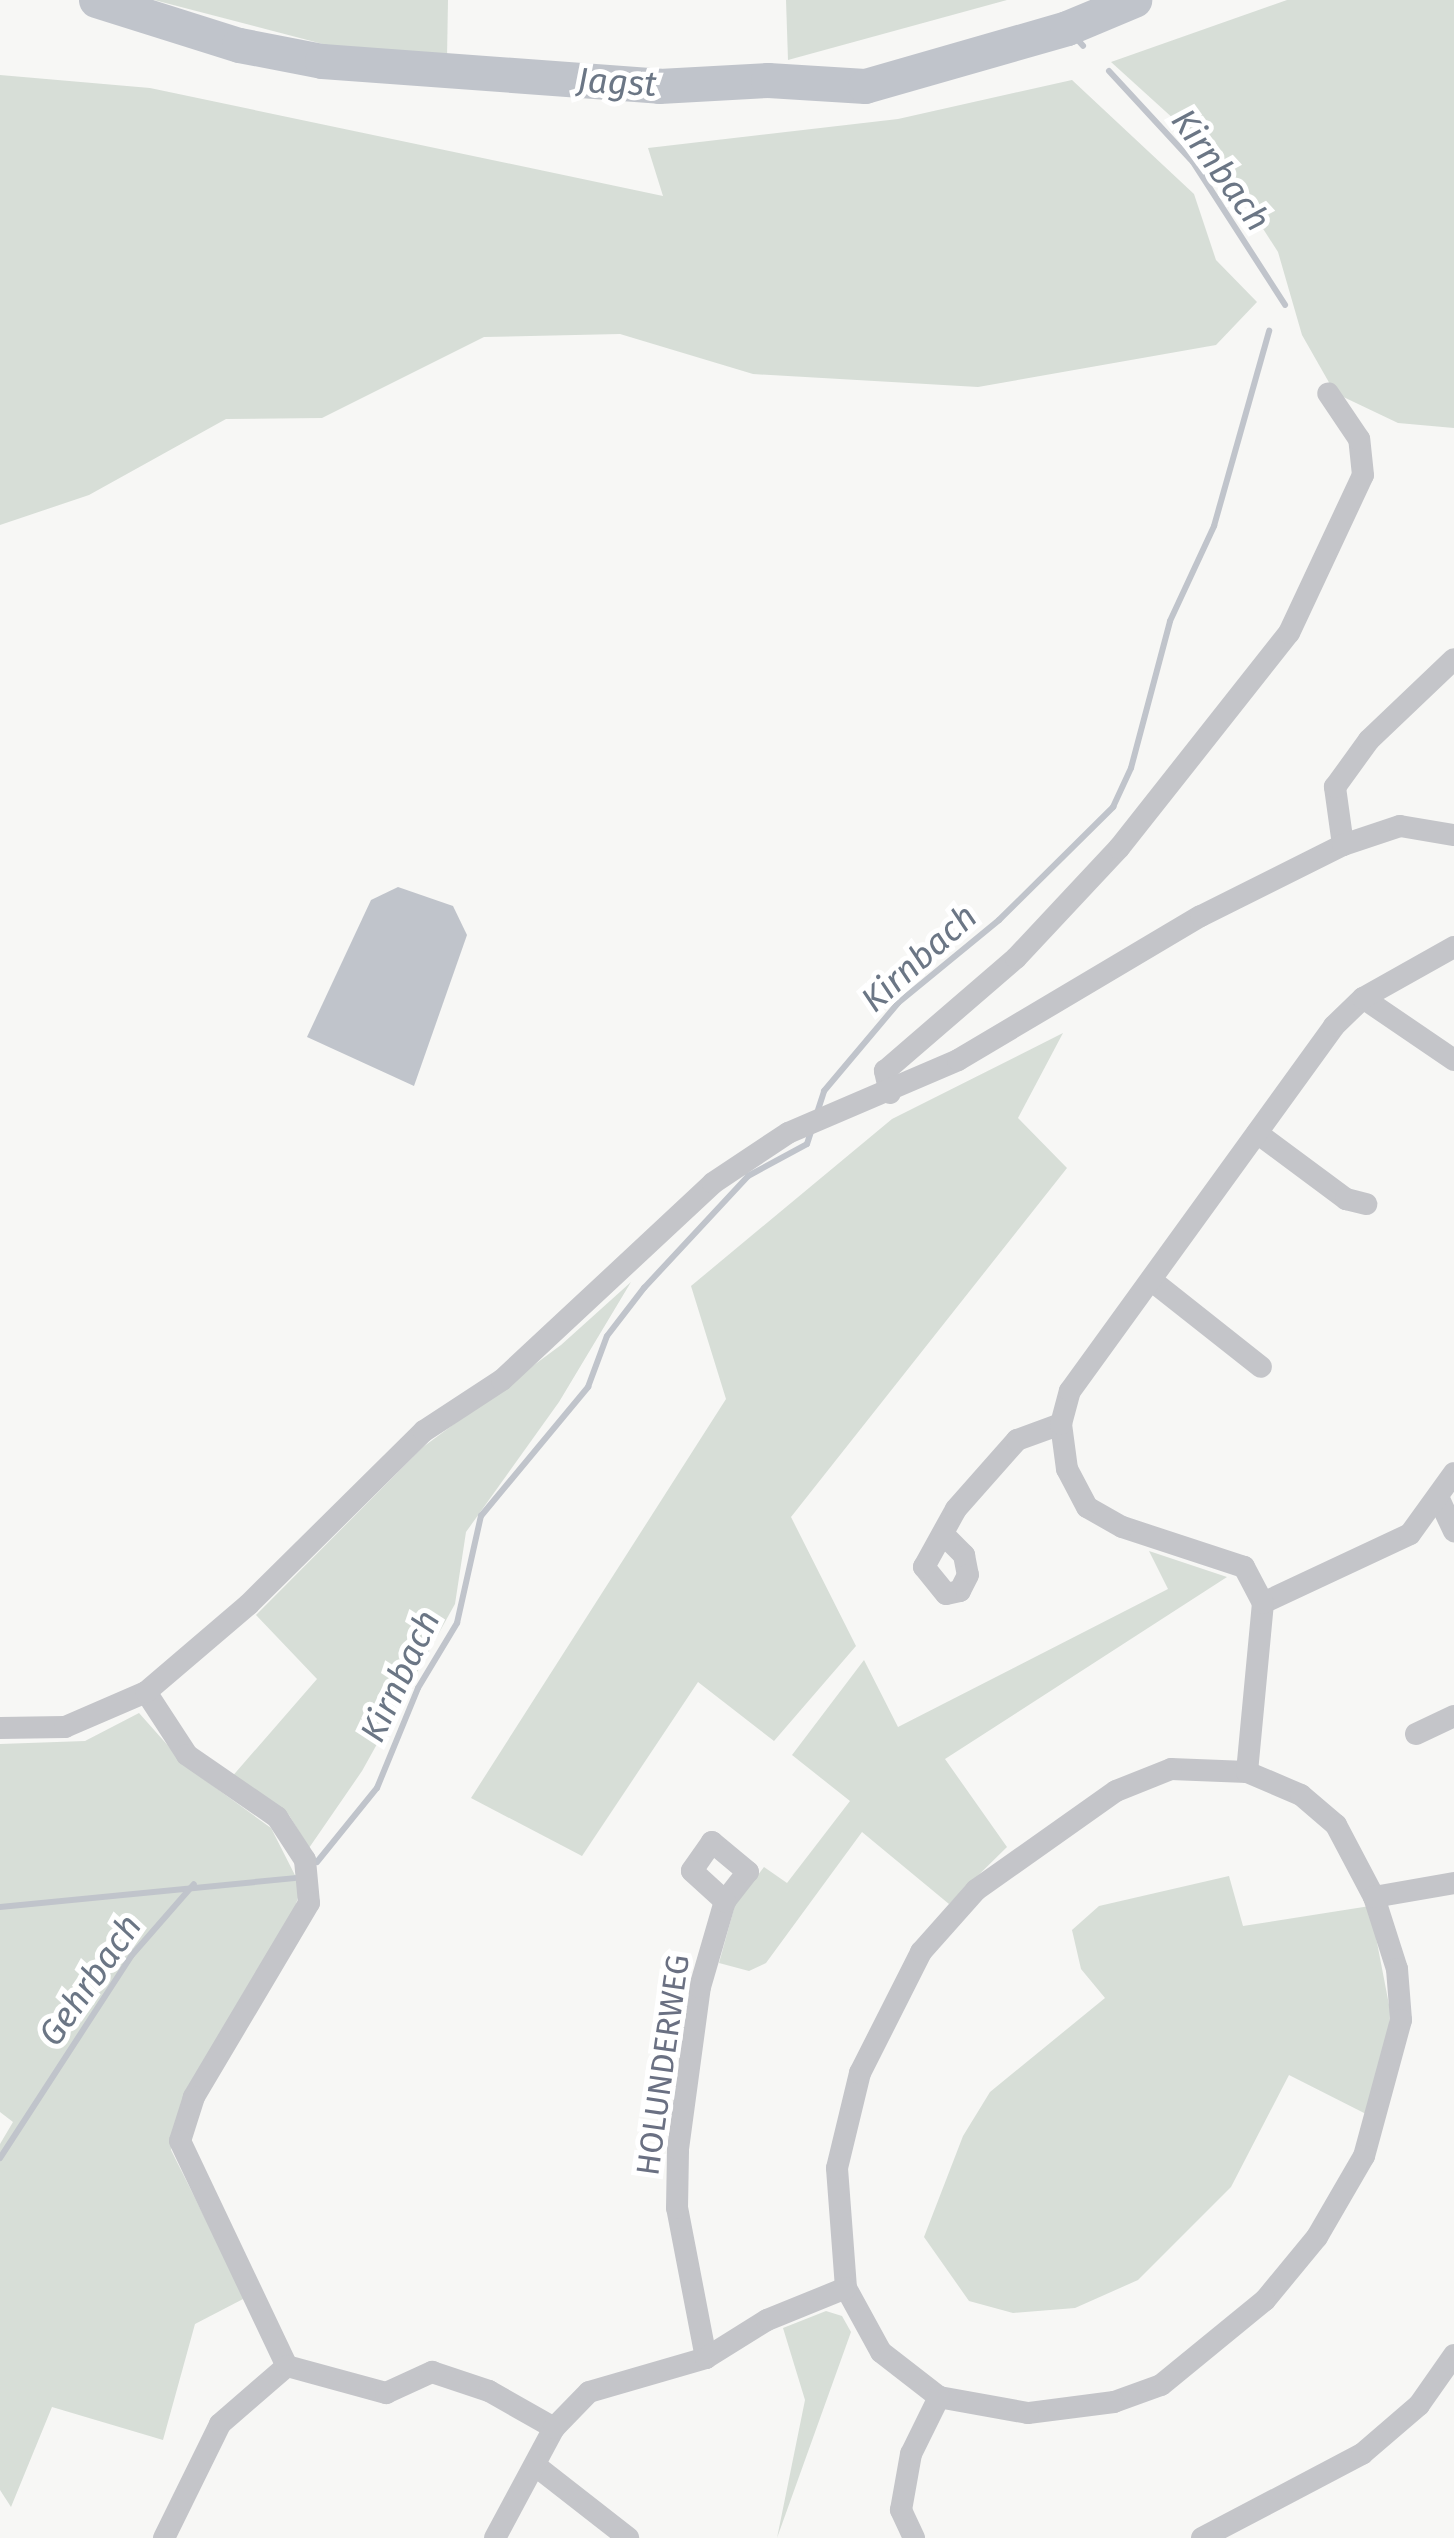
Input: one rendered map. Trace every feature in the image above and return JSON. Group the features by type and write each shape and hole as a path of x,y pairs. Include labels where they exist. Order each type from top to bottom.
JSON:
{"street":[{"path":"890,1094 885,1071 1016,958 1119,848 1289,633 1363,474 1358,438 1328,394"},
{"path":"1344,845 1335,786 1369,740 1454,659"},
{"path":"0,1728 64,1727 146,1692 249,1604 424,1431 502,1380 713,1183 788,1133 890,1094 1201,916 1344,845 1400,826 1454,835"},
{"path":"1247,1772 1263,1602 1244,1566 1122,1527 1087,1506 1067,1470 1061,1424 1070,1391 1257,1133 1363,998 1454,947"},
{"path":"1363,998 1454,1060"},
{"path":"1257,1133 1346,1199 1366,1204"},
{"path":"1151,1280 1261,1367"},
{"path":"944,1534 1017,1440 1061,1424"},
{"path":"1263,1602 1410,1534 1454,1474"},
{"path":"1438,1497 1454,1530"},
{"path":"146,1692 187,1755 277,1817 305,1860 309,1903 194,2097 180,2142 286,2366 386,2393 432,2372 489,2391 554,2428"},
{"path":"1416,1734 1454,1716"},
{"path":"1171,1769 1247,1772 1301,1795 1336,1825 1374,1897 1396,1969 1397,2054 1364,2156 1318,2237 1266,2300 1161,2386 1114,2402 1028,2413 939,2398 881,2352 846,2288 837,2168 860,2073 921,1952 976,1890 1116,1791 1171,1769"},
{"path":"1374,1897 1454,1882"},
{"name":"HOLUNDERWEG","path":"706,2358 677,2208 678,2149 700,1987 726,1900"},
{"path":"496,2538 554,2428 589,2392 706,2358 767,2320 846,2288"},
{"path":"1202,2538 1362,2454 1419,2405 1454,2355"},
{"path":"164,2538 220,2424 286,2366"},
{"path":"914,2538 901,2510 911,2454 939,2398"},
{"path":"536,2466 628,2538"}],"shaded area":[{"path":"154,0 448,0 447,58 338,48"},
{"path":"786,0 1007,0 788,60"},
{"path":"1287,0 1454,0 1454,428 1398,423 1335,393 1302,335 1278,252 1219,160 1111,62"},
{"path":"0,75 150,88 663,196 648,148 898,119 1072,80 1194,194 1216,260 1257,302 1216,345 978,387 753,374 620,334 484,337 322,418 226,419 89,495 0,525"},
{"path":"398,887 453,906 467,935 414,1086 307,1037 371,900"},
{"path":"1063,1033 1018,1118 1067,1168 791,1517 856,1646 774,1741 698,1682 582,1856 471,1798 726,1399 691,1286 892,1119"},
{"path":"631,1282 559,1402 466,1532 455,1604 362,1771 309,1848 289,1815 230,1779 317,1679 256,1615 423,1447 561,1345"},
{"path":"1149,1551 1227,1577 945,1759 1007,1847 949,1904 862,1832 766,1963 749,1971 719,1963 735,1905 764,1867 787,1883 850,1801 792,1755 864,1660 898,1727 1168,1589"},
{"path":"139,1713 187,1767 271,1828 301,1887 292,1918 181,2107 171,2150 245,2298 195,2324 163,2440 52,2407 11,2507 0,2490 0,2144 13,2122 0,2112 0,1744 85,1741"},
{"path":"1229,1876 1243,1926 1370,1906 1390,2010 1389,2050 1370,2116 1289,2075 1231,2187 1138,2280 1075,2308 1013,2313 969,2301 924,2237 963,2136 990,2092 1105,1998 1081,1969 1072,1930 1099,1906"},
{"path":"826,2311 842,2316 851,2332 777,2538 805,2400 783,2328"}],"waterway":[{"name":"Jagst","path":"96,0 239,45 322,61 659,86 768,80 865,86 1067,28 1134,0"},
{"name":"Kirnbach","path":"1067,28 1083,46"},
{"name":"Kirnbach","path":"1109,71 1193,162 1285,305"},
{"name":"Kirnbach","path":"817,1113 824,1091 898,1003 999,920 1113,807 1131,768 1170,621 1214,526 1269,331"},
{"name":"Kirnbach","path":"317,1862 377,1788 418,1688 457,1623 481,1516 588,1387 607,1336 644,1288 748,1176 807,1144 812,1129"},
{"name":"Kirnbach","path":"0,1907 295,1878"},
{"name":"Gehrbach","path":"0,2158 132,1955 194,1884"}]}
